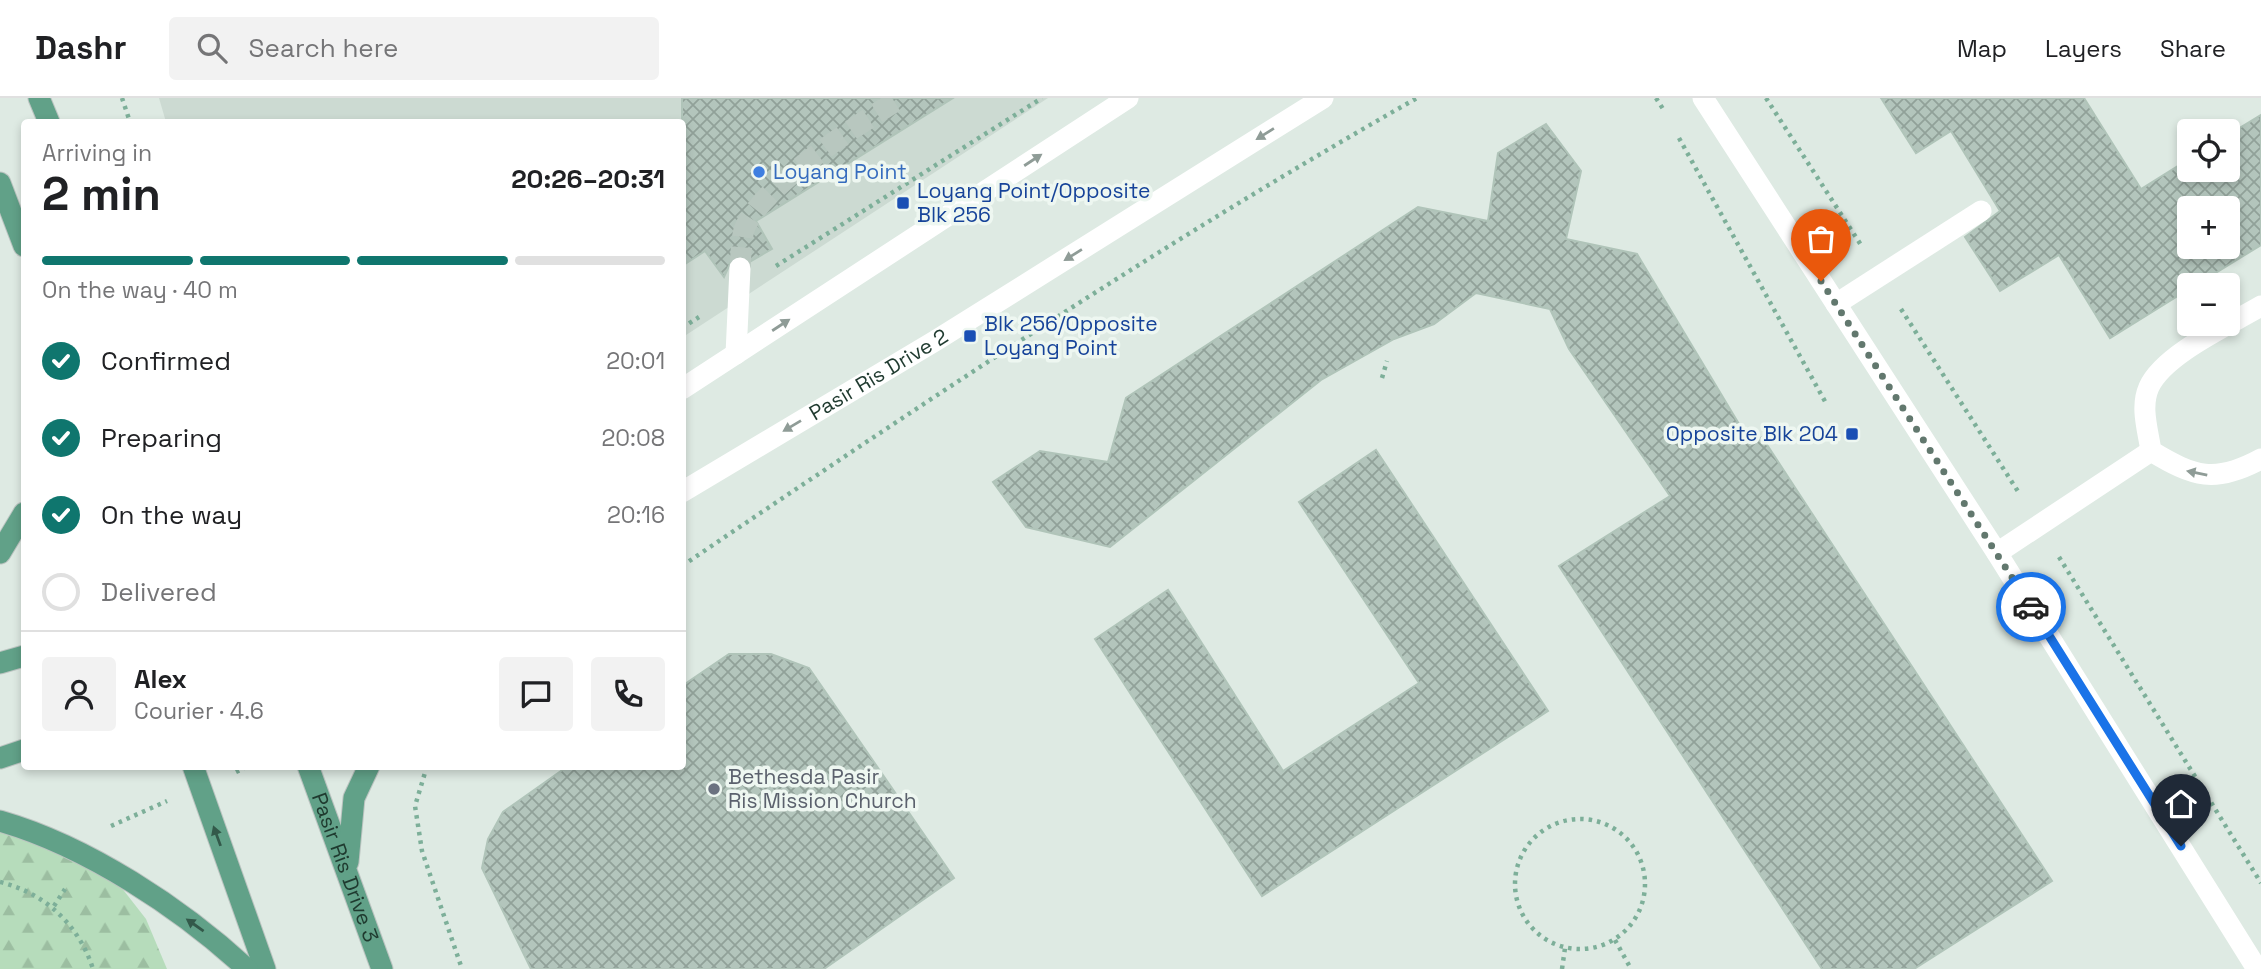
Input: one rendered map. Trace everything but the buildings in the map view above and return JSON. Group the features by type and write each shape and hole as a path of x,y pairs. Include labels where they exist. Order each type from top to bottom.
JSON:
{"main road":[{"path":"39,98 48,119"},
{"path":"0,183 21,238"},
{"path":"0,553 21,518"},
{"path":"0,663 21,657"},
{"path":"0,758 21,751"},
{"path":"194,770 265,969"},
{"name":"Pasir Ris Drive 3","path":"310,770 382,969"},
{"path":"347,867 354,798 367,770"},
{"path":"0,821 86,857 193,924 247,969"}],"street":[{"name":"Pasir Ris Drive 2","path":"686,490 935,341 1323,98"},
{"path":"1703,98 1997,553 2257,969"},
{"path":"686,386 1119,100"},
{"path":"1836,304 1981,211"},
{"path":"736,354 740,268"},
{"path":"2261,306 2162,366 2148,388 2144,411 2151,450 2182,470 2208,475 2236,472 2261,459"},
{"path":"1997,553 2151,450"}],"path":[{"path":"122,98 129,119"},
{"path":"837,226 1042,98"},
{"path":"686,563 877,434 1273,181 1418,98"},
{"path":"1656,98 1669,120"},
{"path":"1766,98 1862,248"},
{"path":"1675,131 1827,405"},
{"path":"1899,306 2040,525 2261,883"},
{"path":"1382,378 1387,360"},
{"path":"54,906 86,857 115,822 239,770"},
{"path":"426,770 415,806 422,851 462,969"},
{"path":"1569,819 1595,820 1619,830 1636,849 1645,873 1644,899 1634,923 1615,940 1591,949 1565,948 1541,937 1523,919 1514,895 1515,869 1526,845 1544,828 1569,819"},
{"path":"0,882 18,886 54,906 86,948 93,969"},
{"path":"1615,940 1630,967"},
{"path":"1562,969 1565,948"}],"shaded area":[{"name":"Loyang Point","path":"159,98 1048,98 686,335 686,119 165,119"}],"green space":[{"path":"0,817 96,855 146,919 167,969 0,969"}],"tunnel":[{"path":"740,268 744,230 753,213 769,195 814,157 901,98"}],"way so far":[{"path":"1821,281 2031,607"}],"place":[{"name":"Loyang Point","path":"759,172"},
{"name":"Loyang Point/Opposite Blk 256","path":"903,203"},
{"name":"Blk 256/Opposite Loyang Point","path":"970,336"},
{"name":"Opposite Blk 204","path":"1852,434"},
{"name":"Bethesda Pasir Ris Mission Church","path":"714,789"}],"route":[{"path":"2031,607 2181,846"}]}
